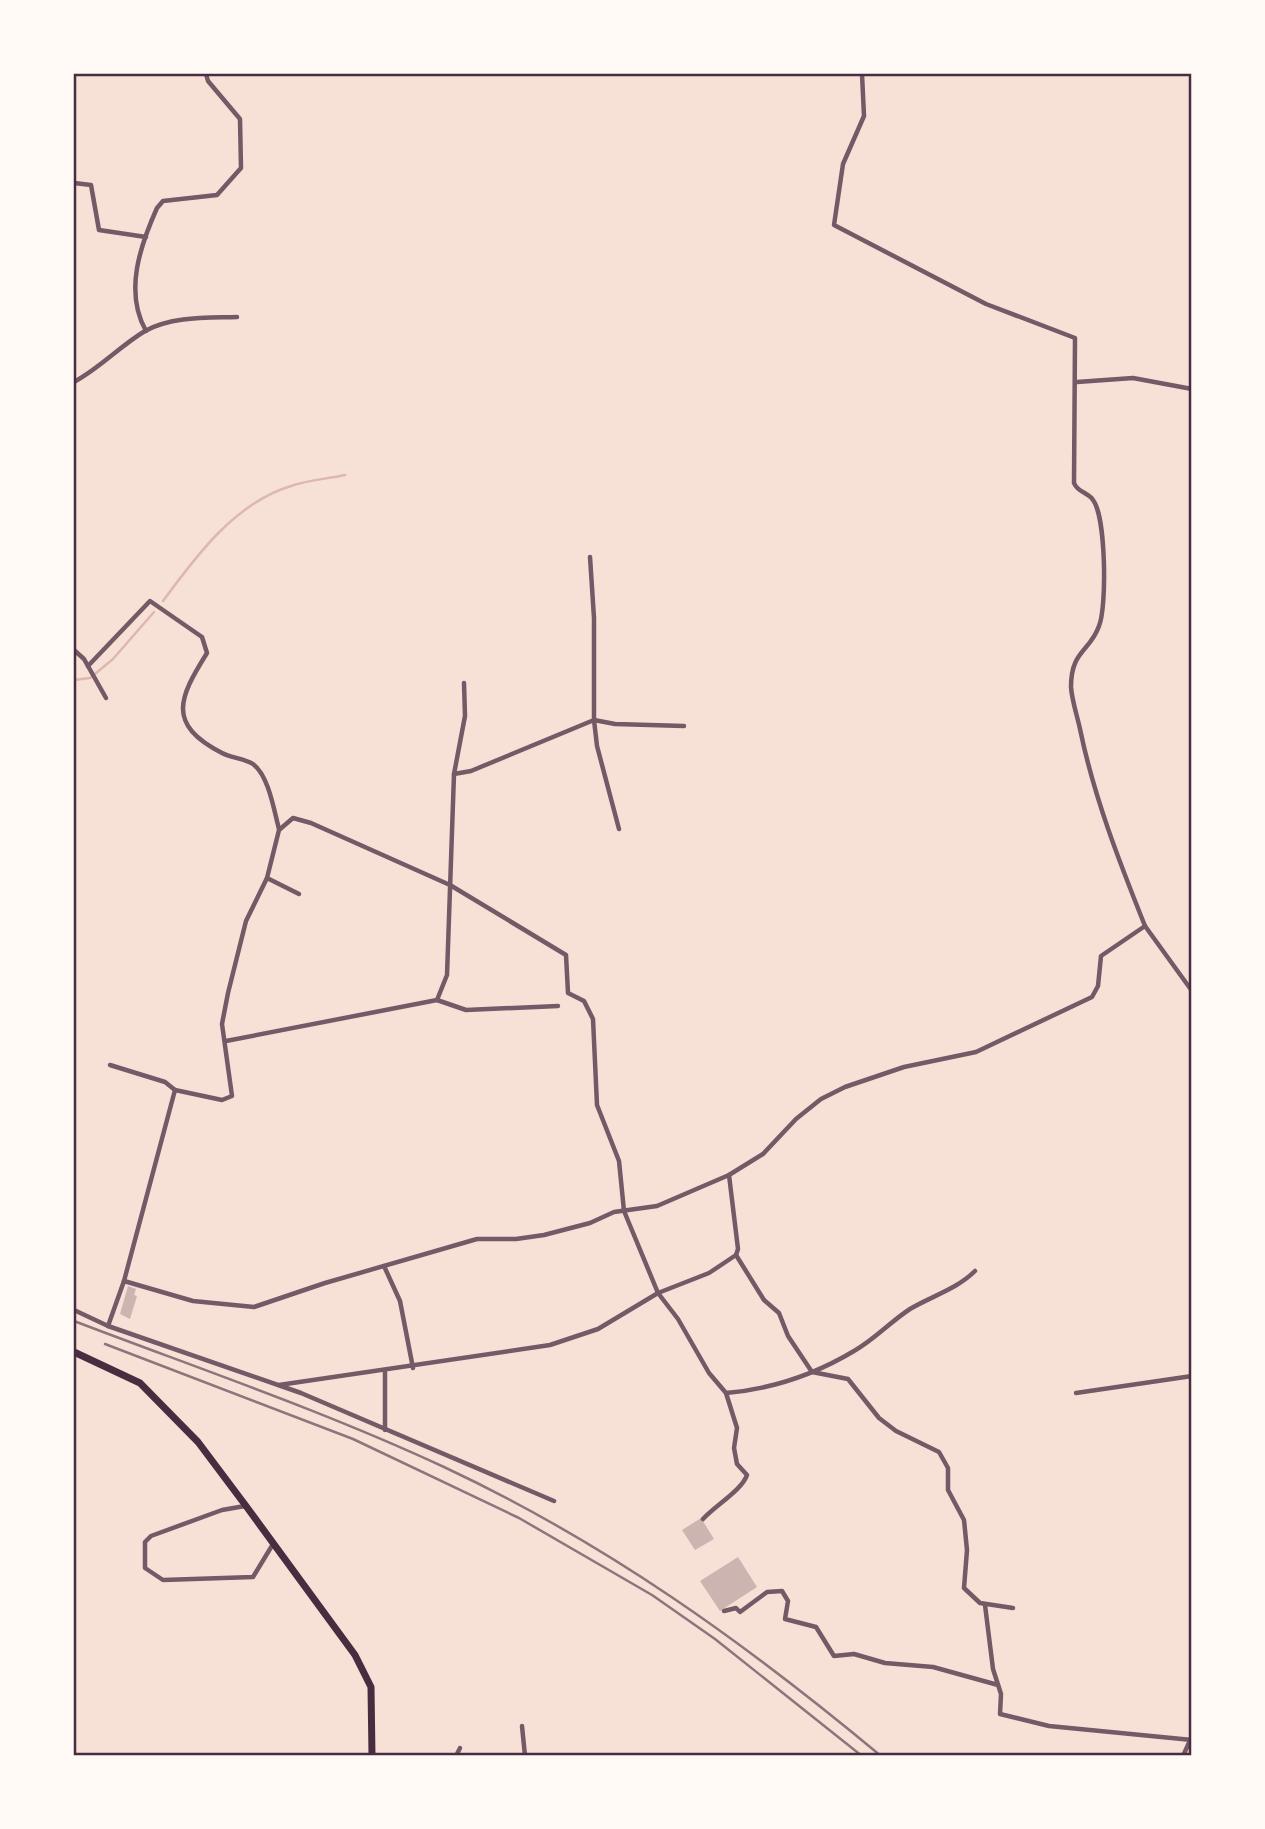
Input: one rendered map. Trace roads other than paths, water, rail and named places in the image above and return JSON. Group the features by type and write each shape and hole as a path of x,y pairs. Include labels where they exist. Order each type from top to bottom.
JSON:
{"main road":[{"path":"74,1352 139,1383 198,1441 355,1655 371,1687 372,1755"}],"street":[{"path":"146,331 137,312 137,261 163,201 218,195 241,168 240,119 208,81 206,74"},
{"path":"862,74 864,116 843,164 834,225 986,304 1075,338 1077,382 1074,483 1079,491 1093,500 1096,507 1102,535 1103,606 1099,628 1077,654 1071,690 1088,768 1115,850 1145,926 1192,991"},
{"path":"74,183 91,185 99,230 146,237"},
{"path":"74,382 95,370 146,331 185,319 237,317"},
{"path":"1077,382 1133,377 1192,389"},
{"path":"590,557 594,618 594,720 597,746 619,829"},
{"path":"89,669 150,601 202,637 207,653 185,688 183,720 188,730 222,753 251,763 259,770 279,830 267,878 251,909 238,951 222,1024 232,1096 229,1100 175,1090 165,1082 110,1065"},
{"path":"74,649 106,698"},
{"path":"437,1000 447,975 454,774 465,716 464,683"},
{"path":"454,774 471,771 594,720 615,724 684,726"},
{"path":"279,830 293,818 311,823 450,885 566,955 568,993 584,1002 593,1019 597,1105 619,1161 624,1211 658,1293 678,1318 709,1373 726,1393 737,1428 734,1448 737,1464 747,1475 743,1485 718,1502 703,1519"},
{"path":"267,878 299,894"},
{"path":"124,1281 192,1301 254,1307 477,1239 516,1239 544,1235 624,1211 657,1206 729,1175 763,1154 796,1119 821,1099 845,1087 905,1067 976,1052 1092,997 1098,986 1101,956 1145,926"},
{"path":"226,1041 437,1000 466,1010 558,1006"},
{"path":"108,1326 124,1281 175,1090"},
{"path":"279,1385 413,1368 550,1345 598,1329 658,1293 709,1273 736,1255 738,1249 729,1175"},
{"path":"736,1255 764,1300 779,1313 788,1336 812,1372 848,1379 879,1419 896,1431 939,1452 948,1468 948,1490 964,1520 967,1550 964,1588 985,1605 1013,1608"},
{"path":"384,1266 400,1301 413,1368"},
{"path":"726,1393 774,1387 812,1372 856,1350 891,1321 928,1299 963,1284 975,1271"},
{"path":"74,1310 108,1326 279,1385 554,1501"},
{"path":"385,1372 385,1430"},
{"path":"1076,1393 1192,1376"},
{"path":"246,1506 222,1510 151,1536 145,1542 145,1568 163,1580 253,1577 273,1544"},
{"path":"724,1611 736,1608 740,1612 767,1592 782,1591 788,1601 785,1619 816,1627 834,1656 855,1654 885,1664 933,1667 998,1685"},
{"path":"985,1605 1000,1714 1049,1726 1191,1739 1183,1755"},
{"path":"522,1727 525,1755"},
{"path":"456,1755 460,1748"}],"waterway":[{"path":"163,601 203,549 252,505 291,486 345,475"},
{"path":"74,680 90,678 113,659 154,612"}],"railway":[{"path":"74,1321 353,1427 504,1497 561,1528 672,1597 778,1673 881,1756"},
{"path":"105,1344 353,1439 519,1518 652,1595 715,1639 862,1756"}]}
